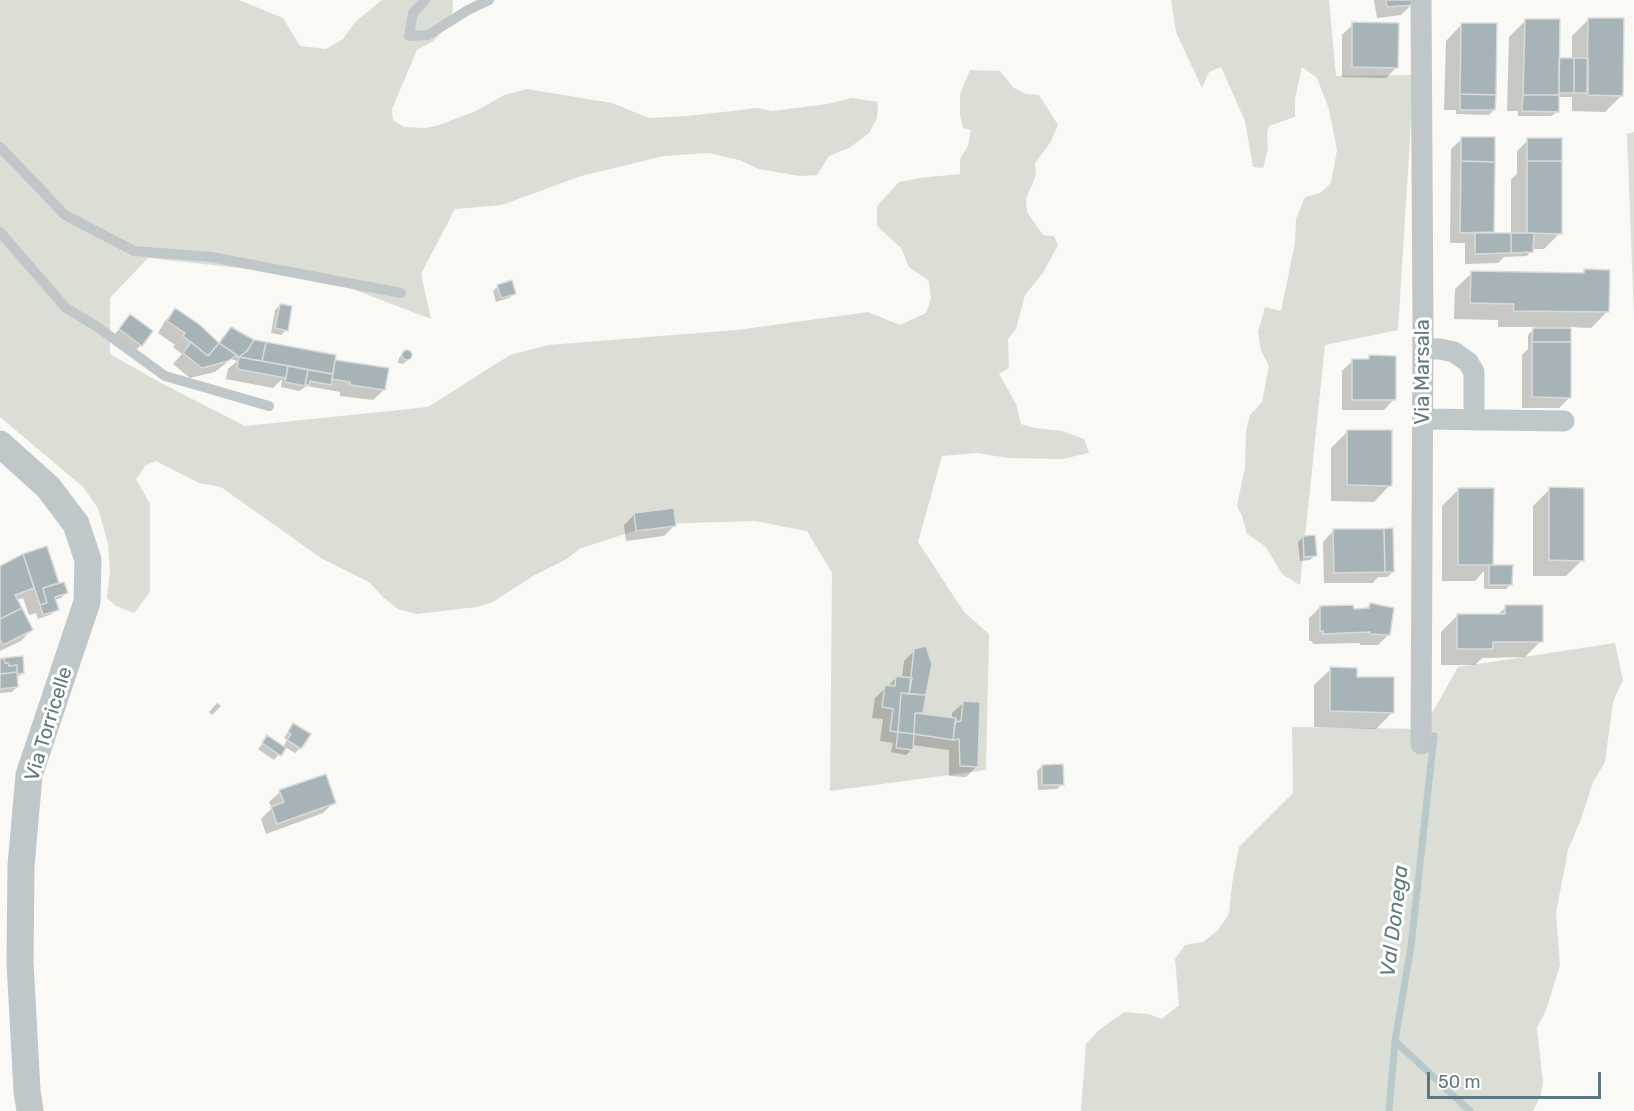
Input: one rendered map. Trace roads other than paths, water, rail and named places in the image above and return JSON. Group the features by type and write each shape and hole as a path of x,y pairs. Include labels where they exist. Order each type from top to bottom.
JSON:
{"street":[{"name":"Via Marsala","path":"1421,0 1423,349 1421,744"},
{"path":"1423,349 1454,352 1468,362 1474,372 1474,420"},
{"path":"1423,419 1564,421"},
{"name":"Via Torricelle","path":"0,444 48,487 76,524 88,560 87,602 29,775 21,866 20,962 30,1111"}],"lane":[{"path":"425,0 413,13 409,36 428,35 489,0"},
{"path":"0,147 65,214 134,251 210,257 401,293"},
{"path":"0,232 66,308 96,326 165,376 269,406"}],"waterway":[{"name":"Val Donega","path":"1389,1111 1395,1041 1411,946 1434,736"},
{"path":"1395,1041 1470,1111"}]}
